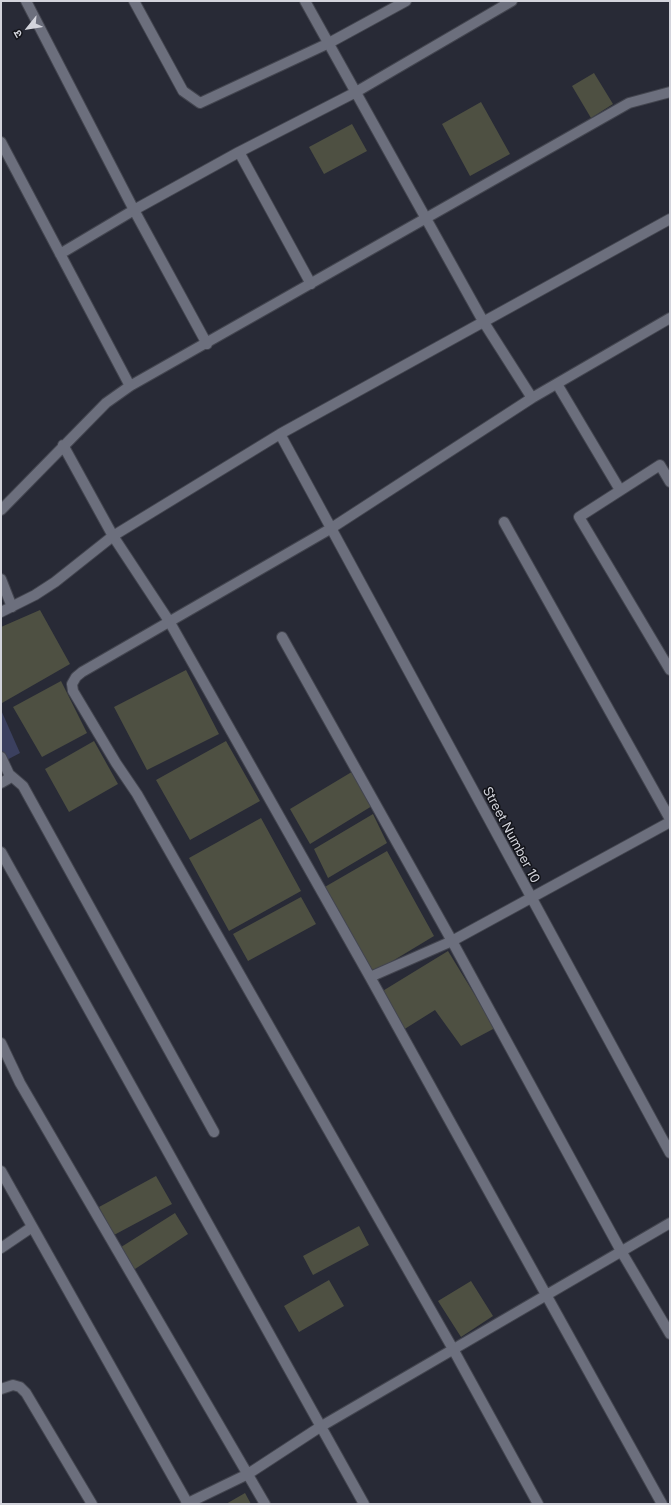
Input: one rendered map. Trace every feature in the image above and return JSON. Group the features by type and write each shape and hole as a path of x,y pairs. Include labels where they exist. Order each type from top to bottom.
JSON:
{"street":[{"path":"26,1 134,210 207,344"},
{"path":"134,1 183,91 200,103 329,43 406,1"},
{"path":"305,1 483,321 532,398"},
{"path":"60,254 134,210 239,152 356,92 512,1"},
{"path":"1,510 63,445 106,403 130,386 207,344 628,103 670,92"},
{"path":"1,142 130,386"},
{"path":"239,152 311,284"},
{"path":"1,612 55,582 113,536 280,434 670,219"},
{"path":"538,1504 453,1349 136,794 73,691 72,684 76,677 82,672 330,529 532,398 670,318"},
{"path":"557,384 620,490"},
{"name":"Street Number 10","path":"280,434 530,898 670,1153"},
{"path":"63,445 113,536 169,621 370,977 662,1504"},
{"path":"670,482 660,465 579,517 670,670"},
{"path":"504,522 670,819"},
{"path":"1,579 12,607"},
{"path":"282,637 452,941 621,1251 670,1334"},
{"path":"1,756 9,774 23,786 214,1132"},
{"path":"1,783 8,778 9,774"},
{"path":"370,977 452,941 670,822"},
{"path":"1,852 364,1504"},
{"path":"1,1043 20,1083 265,1504"},
{"path":"1,1171 187,1504 248,1474 320,1426 670,1223"},
{"path":"1,1248 32,1227"},
{"path":"1,1389 13,1384 20,1387 26,1393 92,1504"}],"shaded area":[{"path":"1,710 20,753 1,763"}],"building":[{"path":"594,73 613,104 591,118 572,86"},
{"path":"481,102 510,154 470,176 442,124"},
{"path":"352,124 367,151 324,174 309,147"},
{"path":"40,610 70,664 2,703 1,627"},
{"path":"186,670 219,734 147,770 114,707"},
{"path":"61,681 87,733 42,757 13,707"},
{"path":"94,741 118,784 69,812 45,769"},
{"path":"226,741 260,801 190,840 156,780"},
{"path":"355,770 372,806 310,844 290,809"},
{"path":"373,814 387,843 328,878 314,849"},
{"path":"261,818 301,891 229,931 189,858"},
{"path":"387,851 434,936 371,974 323,888"},
{"path":"301,897 316,924 248,961 233,934"},
{"path":"448,951 495,1028 461,1046 435,1010 403,1030 381,992"},
{"path":"156,1176 172,1204 114,1235 99,1207"},
{"path":"175,1213 188,1234 132,1271 118,1249"},
{"path":"359,1226 369,1245 313,1275 303,1256"},
{"path":"329,1280 344,1306 299,1332 284,1306"},
{"path":"471,1281 493,1316 461,1337 438,1301"},
{"path":"245,1493 251,1504 226,1504"}]}
